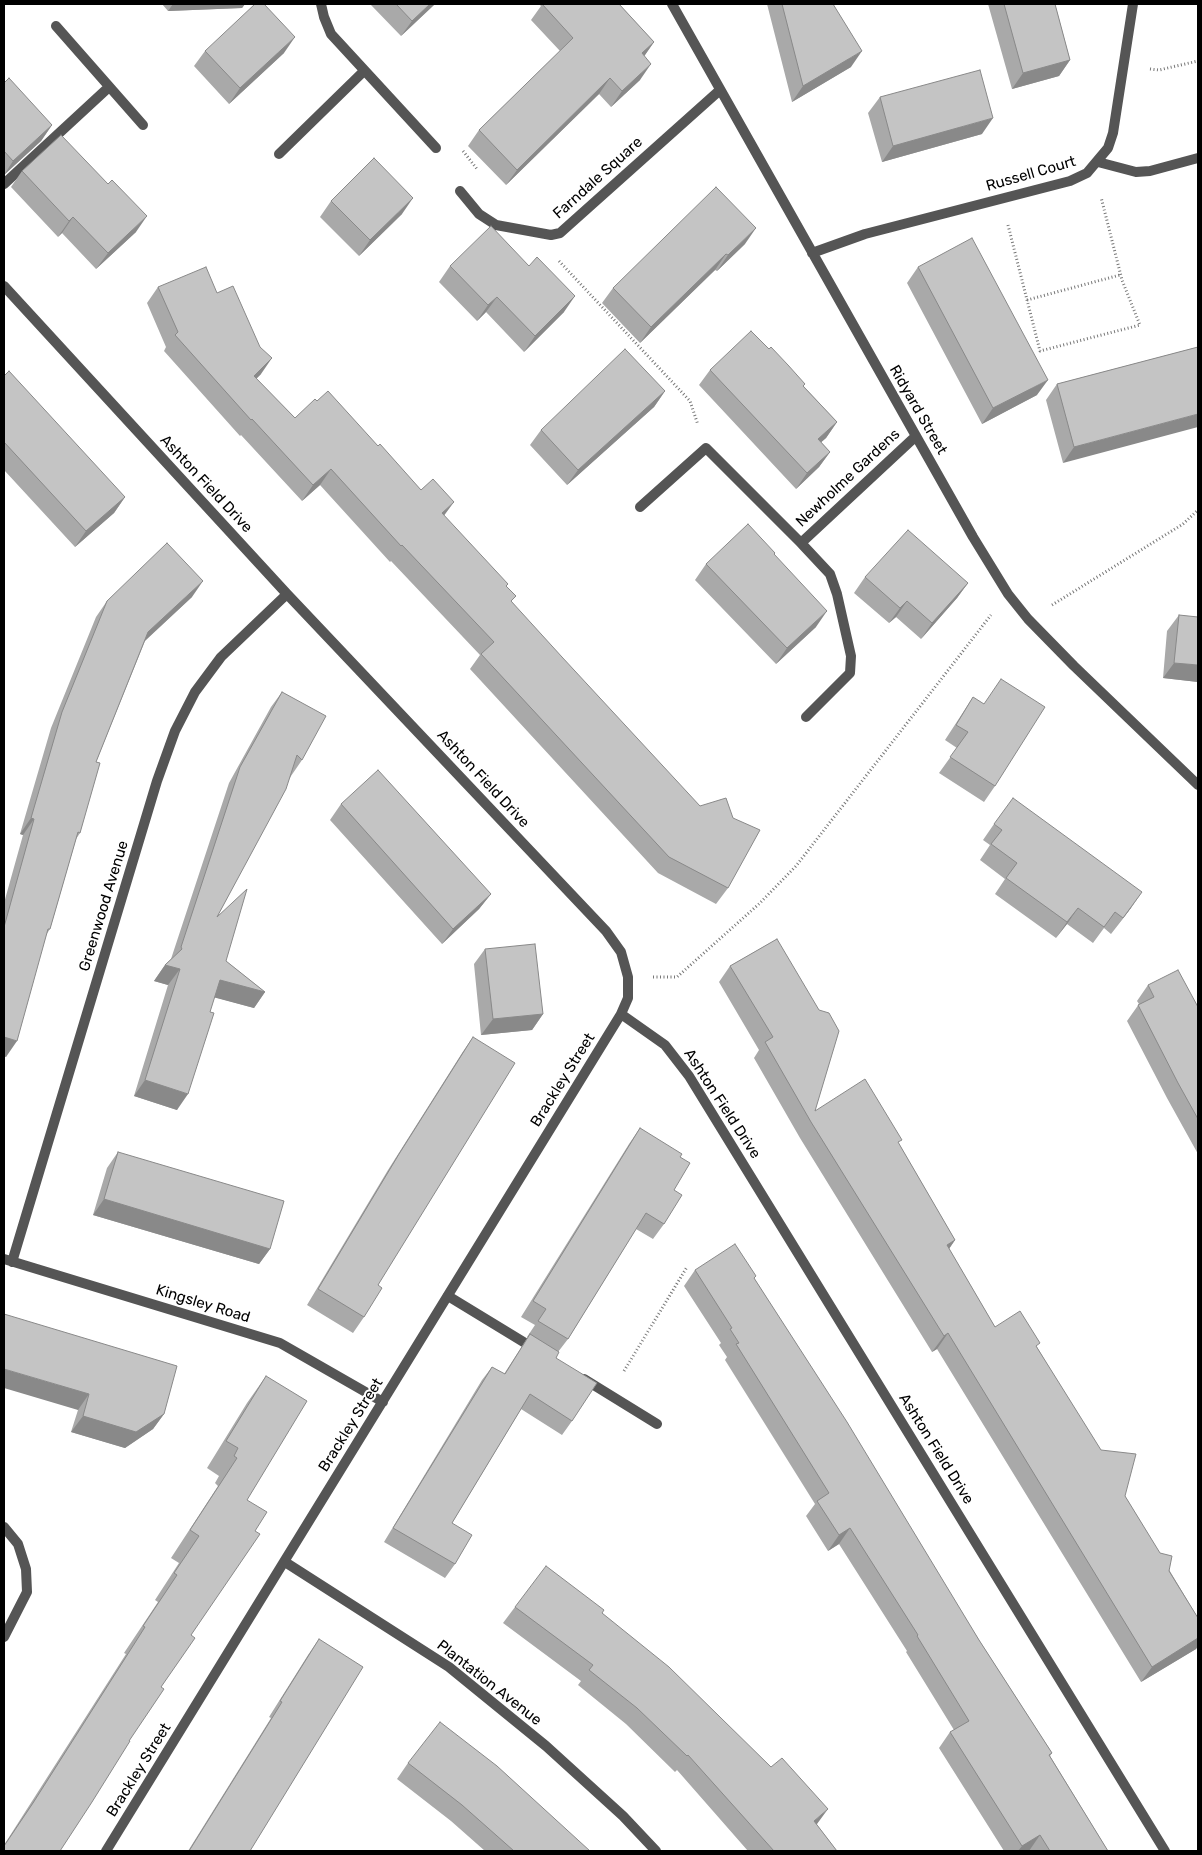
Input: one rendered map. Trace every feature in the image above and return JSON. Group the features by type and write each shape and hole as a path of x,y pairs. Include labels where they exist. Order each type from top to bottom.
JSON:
{"street":[{"path":"321,4 331,34 436,148"},
{"name":"Ridyard Street","path":"672,4 973,537 1008,594 1028,619 1074,666 1196,778"},
{"name":"Russell Court","path":"812,253 865,234 1070,181 1087,173 1108,148 1113,133 1132,4"},
{"path":"56,26 143,125"},
{"path":"279,154 364,70"},
{"path":"4,184 109,87"},
{"name":"Farndale Square","path":"460,192 479,214 496,225 551,235 560,233 720,90"},
{"path":"1096,164 1136,172 1150,171 1198,158"},
{"name":"Ashton Field Drive","path":"4,286 287,594 606,931 621,952 628,978 628,998 621,1014 666,1045 689,1076 1165,1851"},
{"name":"Newholme Gardens","path":"801,542 916,436"},
{"path":"640,507 706,448"},
{"name":"Newholme Gardens","path":"706,448 801,542 830,574 837,594 852,656 850,673 806,717"},
{"name":"Greenwood Avenue","path":"8,1260 174,731 195,692 221,657 287,594"},
{"name":"Brackley Street","path":"106,1851 621,1014"},
{"name":"Kingsley Road","path":"8,1260 280,1343 383,1402"},
{"path":"448,1296 541,1353"},
{"path":"575,1374 657,1424"},
{"path":"4,1527 18,1544 26,1569 27,1584 27,1592 4,1636"},
{"name":"Plantation Avenue","path":"285,1562 449,1668 546,1746 623,1816 656,1851"}],"path":[{"path":"1123,68 1159,70 1198,61"},
{"path":"1002,199 1040,351 1140,324 1120,275 1096,164"},
{"path":"551,235 557,258 690,401 706,448"},
{"path":"1027,300 1120,275"},
{"path":"1028,619 1183,524 1198,510"},
{"path":"628,978 677,977 760,903 796,866 1008,594"},
{"path":"609,1394 688,1267"}],"building":[{"path":"255,4 264,4 295,37 240,88 205,51"},
{"path":"396,4 430,4 412,21"},
{"path":"542,4 619,4 654,42 642,53 651,64 622,91 610,78 517,170 479,130 573,38"},
{"path":"782,4 833,4 862,51 803,86"},
{"path":"1004,4 1055,4 1070,60 1023,73"},
{"path":"980,70 993,118 893,146 880,97"},
{"path":"9,78 52,125 13,161 4,151 4,81"},
{"path":"61,135 108,184 112,180 147,216 108,253 73,217 69,221 22,171"},
{"path":"374,158 413,198 370,240 331,201"},
{"path":"716,187 756,228 728,255 726,254 651,327 613,288"},
{"path":"491,226 529,266 537,257 575,296 535,336 497,297 488,305 450,266"},
{"path":"972,238 1048,380 993,408 918,267"},
{"path":"206,267 217,293 233,286 260,347 272,358 254,376 295,418 315,399 317,401 328,391 378,446 380,444 421,490 433,479 454,502 442,513 508,584 506,586 516,596 511,601 700,806 726,798 733,818 760,830 728,888 669,857 481,654 494,642 401,546 331,469 313,485 251,420 175,335 178,332 158,287"},
{"path":"751,331 769,349 771,347 805,384 803,386 837,422 818,439 830,452 807,473 710,370"},
{"path":"1198,347 1198,414 1074,447 1057,384"},
{"path":"625,349 665,391 578,470 541,430"},
{"path":"9,371 125,497 86,531 4,442 4,376"},
{"path":"748,524 827,611 787,648 706,564"},
{"path":"908,530 968,583 932,623 907,601 900,608 865,577"},
{"path":"167,543 203,581 148,632 96,762 100,763 50,929 48,929 17,1041 4,1037 4,927 34,819 31,818 62,712 107,601"},
{"path":"1179,615 1198,617 1198,665 1174,663"},
{"path":"1001,679 1045,707 995,786 950,757 968,732 956,725 973,697 984,704"},
{"path":"282,692 326,716 302,760 297,755 286,789 217,917 247,889 226,961 265,992 220,980 210,1012 214,1013 188,1094 145,1080 180,969 165,965 182,949 181,947 240,767"},
{"path":"378,770 491,894 453,929 341,804"},
{"path":"1013,798 1142,892 1123,918 1115,912 1104,927 1078,908 1067,922 1006,878 1017,863 991,844 1002,830 994,824"},
{"path":"777,939 819,1010 829,1013 839,1031 815,1111 865,1079 902,1140 898,1142 955,1240 947,1245 995,1327 1020,1311 1040,1343 1036,1346 1101,1450 1136,1454 1125,1496 1160,1553 1172,1556 1169,1571 1198,1618 1198,1638 1152,1667 948,1333 944,1336 811,1122 765,1042 773,1037 730,966"},
{"path":"535,944 543,1014 493,1019 485,949"},
{"path":"1178,970 1198,1007 1198,1119 1138,1005 1154,997 1148,985"},
{"path":"473,1037 515,1063 378,1285 382,1288 364,1317 318,1289 399,1154"},
{"path":"640,1128 682,1154 680,1157 690,1163 674,1190 682,1195 664,1224 646,1213 568,1339 538,1321 546,1309 533,1301"},
{"path":"118,1152 284,1201 270,1249 104,1199"},
{"path":"735,1244 756,1276 754,1278 847,1422 979,1640 1052,1753 1049,1755 1108,1851 1050,1851 1040,1835 1022,1846 950,1732 969,1721 918,1635 850,1528 839,1535 817,1501 829,1493 736,1344 739,1343 730,1329 732,1328 695,1270"},
{"path":"4,1314 177,1366 164,1414 136,1432 83,1416 89,1394 4,1369"},
{"path":"530,1334 559,1352 556,1358 597,1383 572,1421 530,1394 452,1523 472,1535 455,1564 393,1528 492,1367 505,1374"},
{"path":"266,1376 307,1401 247,1500 267,1512 255,1531 260,1534 191,1635 195,1638 161,1687 164,1689 60,1851 4,1851 4,1846 145,1627 143,1626 177,1575 174,1573 199,1536 190,1530 237,1458 234,1456 238,1448 226,1441"},
{"path":"546,1566 604,1610 602,1613 669,1667 771,1767 782,1758 828,1809 814,1821 837,1851 774,1851 688,1755 637,1708 589,1670 593,1665 515,1607"},
{"path":"319,1639 363,1667 250,1851 189,1851 282,1702 280,1701"},
{"path":"440,1722 497,1766 590,1851 514,1851 462,1805 408,1763"}]}
